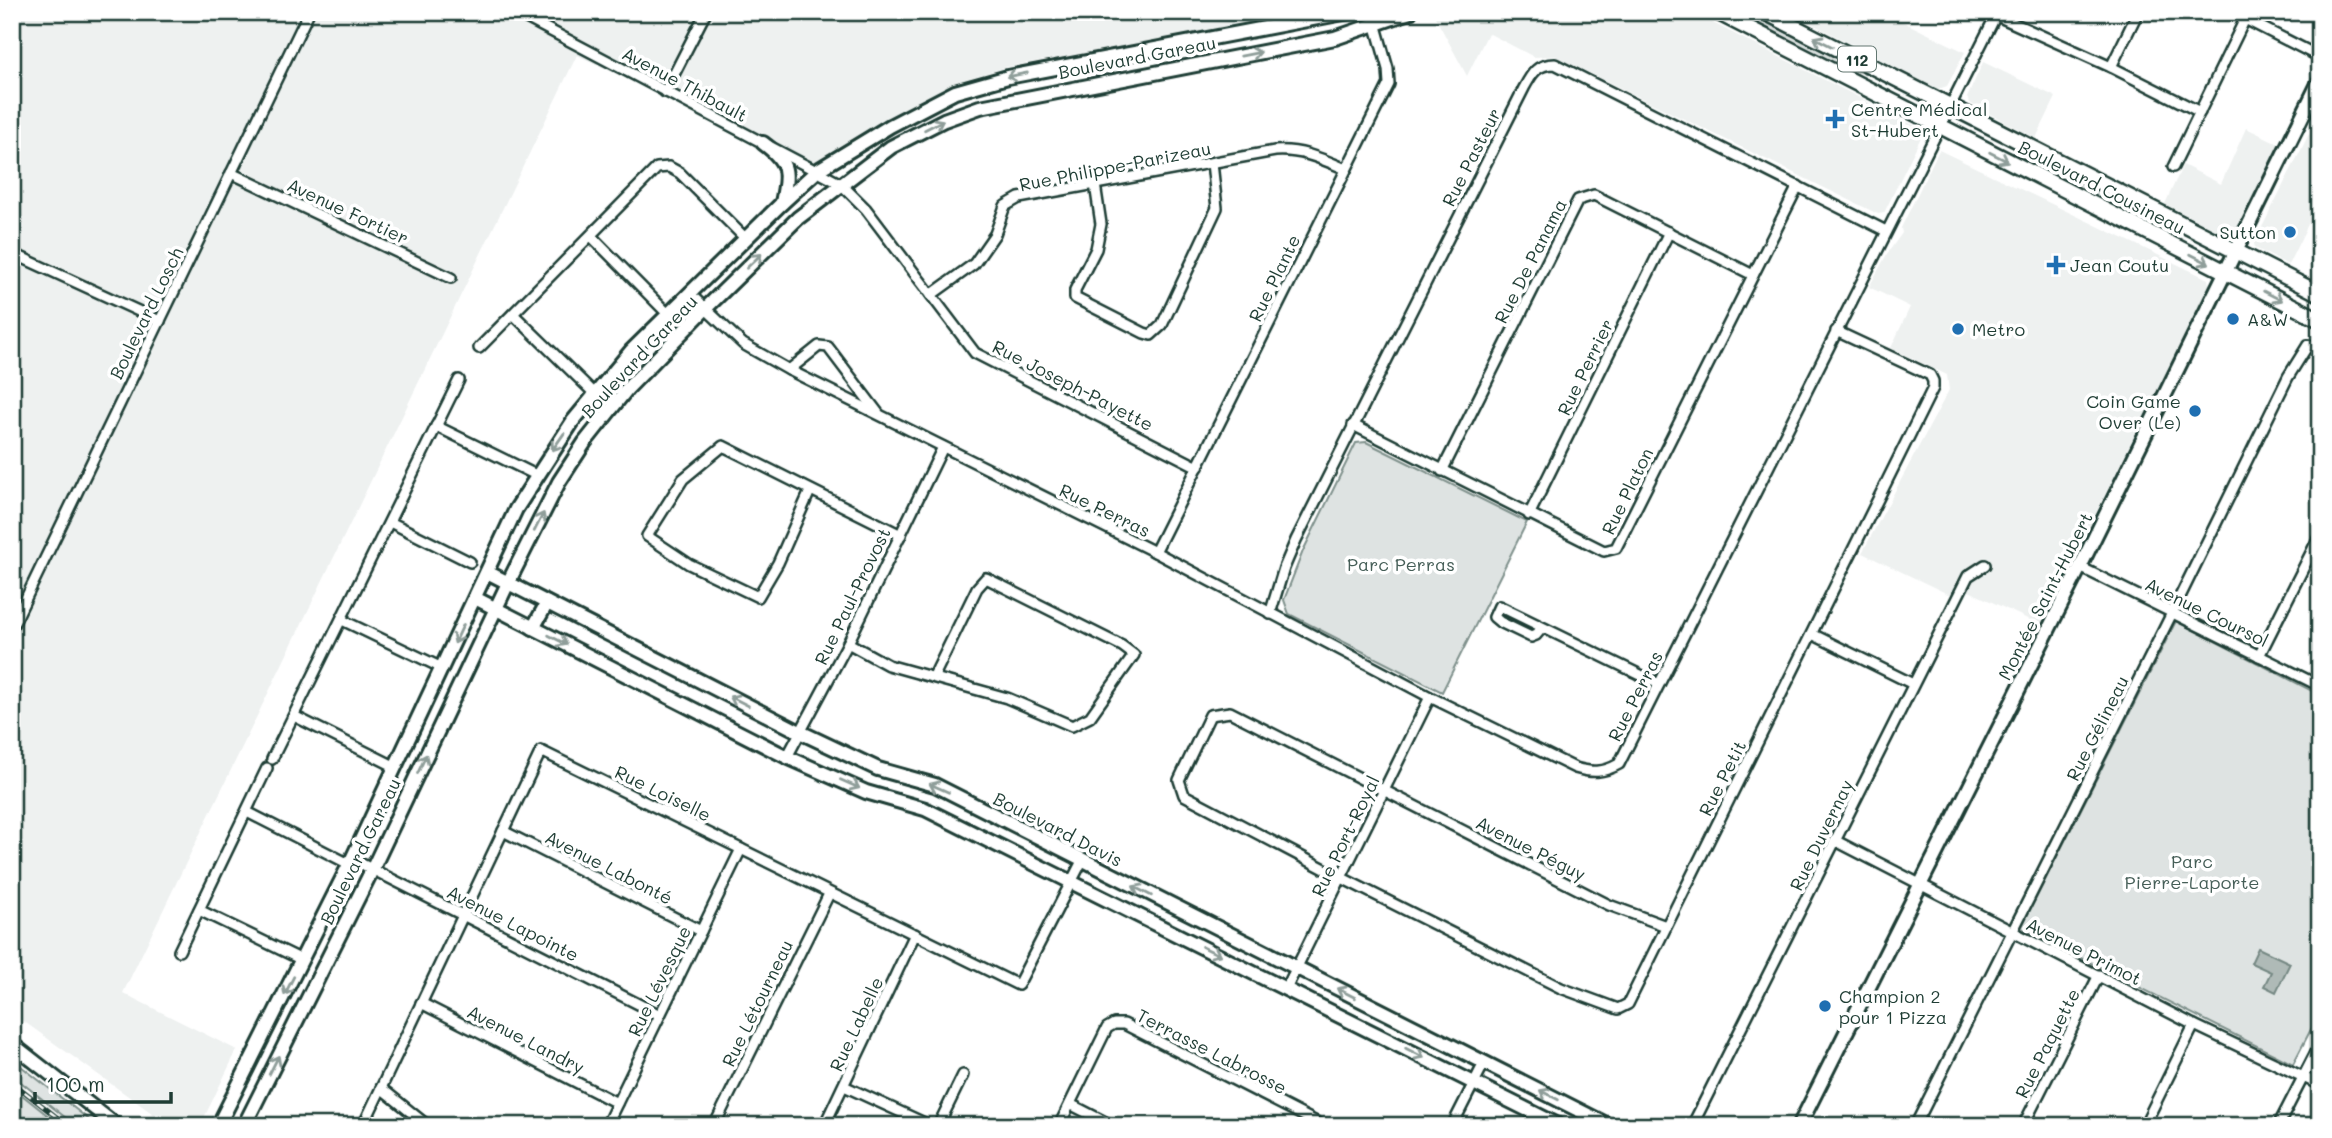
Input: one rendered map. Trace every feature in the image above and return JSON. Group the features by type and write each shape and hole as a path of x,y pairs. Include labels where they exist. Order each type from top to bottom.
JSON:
{"main road":[{"name":"Boulevard Cousineau","path":"1717,12 2320,320"},
{"name":"Boulevard Cousineau","path":"1765,12 2320,294"}],"street":[{"name":"Boulevard Losch","path":"12,627 309,12"},
{"name":"Avenue Thibault","path":"515,12 841,184"},
{"path":"666,92 706,12"},
{"name":"Boulevard Gareau","path":"218,1126 350,862 516,509 573,421 631,351 689,293 818,170 890,126 955,92 1008,77 1349,12"},
{"name":"Boulevard Gareau","path":"244,1126 372,870 559,482 584,442 628,389 798,218 891,147 944,120 980,107 1310,43 1374,19 1410,12"},
{"path":"2111,67 2138,12"},
{"path":"1993,14 2111,67 2200,112"},
{"name":"Rue Perras","path":"689,293 743,344 789,370 1155,552 1430,697 1575,768 1591,773 1606,771 1619,764 1950,106 1993,14"},
{"name":"Rue Plante","path":"1155,552 1389,84 1388,69 1374,19"},
{"path":"2173,167 2245,19 2320,57"},
{"name":"Rue Pasteur","path":"1270,614 1296,540 1524,88 1537,68 1545,64 1555,64 1886,231"},
{"name":"Montée Saint-Hubert","path":"1799,1126 2080,567 2320,80"},
{"path":"764,143 780,156 784,163 787,180 782,203"},
{"name":"Rue Philippe-Parizeau","path":"931,295 974,264 995,234 1005,206 1019,198 1292,150 1314,155 1346,169"},
{"path":"1095,184 1101,224 1096,249 1075,290 1074,298 1152,335 1162,325 1217,208 1212,163"},
{"path":"479,348 657,168 669,167 680,173 745,239"},
{"name":"Avenue Fortier","path":"231,173 451,278"},
{"name":"Rue Joseph-Payette","path":"841,184 866,209 975,353 1198,467"},
{"name":"Rue Platon","path":"1353,425 1604,551 1616,548 1798,186"},
{"name":"Rue De Panama","path":"1442,471 1578,200 1594,195 1753,275"},
{"name":"Rue Perrier","path":"1528,515 1669,232"},
{"path":"591,236 668,314"},
{"path":"12,253 160,321"},
{"path":"513,314 595,394"},
{"name":"Rue Petit","path":"1342,878 1561,988 1618,1009 1628,1004 1933,388 1930,374 1836,331"},
{"name":"Rue Gélineau","path":"1915,1126 2014,932 2288,377 2308,345 2320,348"},
{"name":"Rue Perras","path":"789,370 820,346 828,347 879,414"},
{"path":"179,951 459,380"},
{"path":"436,426 537,475"},
{"path":"810,491 778,563 758,597 689,564 647,536 683,479 723,446 901,535"},
{"name":"Rue Paul-Provost","path":"787,757 848,643 943,447"},
{"path":"390,522 470,562"},
{"path":"2259,656 2320,535"},
{"name":"Rue Duvernay","path":"1692,1126 1968,576 1985,565"},
{"name":"Avenue Coursol","path":"2080,567 2320,686"},
{"name":"Boulevard Davis","path":"487,572 800,733 878,769 935,785 1610,1126"},
{"path":"848,643 888,665 1007,698 1072,726 1090,717 1134,655 1122,646 986,578 977,588 934,676"},
{"path":"475,598 787,757 866,792 925,809 1560,1126"},
{"path":"533,628 547,603"},
{"path":"1542,628 1536,635 1531,636 1500,622 1494,617 1495,611 1499,606 1659,684"},
{"path":"342,621 442,668"},
{"path":"1812,634 1913,684"},
{"name":"Rue Port-Royal","path":"1286,989 1386,791 1430,697"},
{"name":"Avenue Péguy","path":"1342,878 1184,795 1179,780 1210,715 1230,712 1609,905 1666,926"},
{"path":"294,716 396,766"},
{"name":"Rue Loiselle","path":"363,1126 541,751 1018,985 1082,861"},
{"name":"Avenue Lapointe","path":"247,812 372,870 660,1015"},
{"name":"Avenue Labonté","path":"503,831 701,931"},
{"name":"Avenue Primot","path":"1836,841 2194,1025 2320,1085"},
{"name":"Rue Lévesque","path":"606,1126 741,849"},
{"name":"Rue Létourneau","path":"714,1126 829,894"},
{"path":"199,910 302,960"},
{"name":"Rue Labelle","path":"824,1126 915,934"},
{"name":"Rue Paquette","path":"2023,1126 2099,975"},
{"name":"Avenue Landry","path":"421,1003 617,1103"},
{"name":"Terrasse Labrosse","path":"1059,1126 1107,1028 1114,1024 1124,1024 1324,1126"},
{"path":"2144,1126 2194,1025"},
{"path":"12,1044 117,1126"},
{"path":"2278,1126 2320,1044"},
{"path":"1452,1126 1484,1063"},
{"path":"938,1126 963,1075"},
{"path":"844,1086 930,1126"},
{"path":"381,1088 428,1126"},
{"path":"1070,1104 1114,1126"}],"shaded area":[{"path":"12,12 1317,12 1007,67 950,84 816,169 577,55 123,993 237,1050 200,1126 170,1126 12,1013"},
{"path":"1698,12 1713,23 1917,127 1921,137 1884,213 1878,214 1555,56 1534,57 1488,33 1467,76 1433,13"},
{"path":"1789,12 1883,12 1965,52 1947,86 1938,89"},
{"path":"1983,62 2056,97 2036,138 1971,104 1967,98"},
{"path":"2246,128 2280,144 2235,235 2230,237 2165,204 2183,165 2221,184"},
{"path":"2309,134 2320,139 2320,200 2288,265 2255,248 2254,243"},
{"path":"1939,150 2208,279 2209,285 2040,625 1969,591 1948,594 1862,553 1949,390 1947,375 1891,348 1910,307 1869,287 1902,233 1901,228"},
{"path":"2258,948 2290,963 2276,992 2264,986 2271,972 2251,963"}],"green space":[{"path":"1732,12 1746,12 1868,74 1833,64"},
{"path":"2004,150 2060,172 2141,212 2140,217 2124,212"},
{"name":"Parc Perras","path":"1366,442 1527,522 1442,692 1289,614 1284,600 1303,551 1356,443"},
{"name":"Parc Pierre-Laporte","path":"2176,621 2320,695 2320,1012 2293,1064 2021,928"},
{"path":"12,1059 97,1126 76,1126 12,1075"},
{"path":"12,1087 61,1126 12,1126"}],"railway":[{"path":"12,1082 68,1126"}],"place":[{"name":"Centre Médical St-Hubert","path":"1835,119"},
{"name":"Sutton","path":"2290,232"},
{"name":"Jean Coutu","path":"2056,265"},
{"name":"A&W","path":"2233,319"},
{"name":"Metro","path":"1958,329"},
{"name":"Coin Game Over (Le)","path":"2195,411"},
{"name":"Champion 2 pour 1 Pizza","path":"1825,1006"}]}
